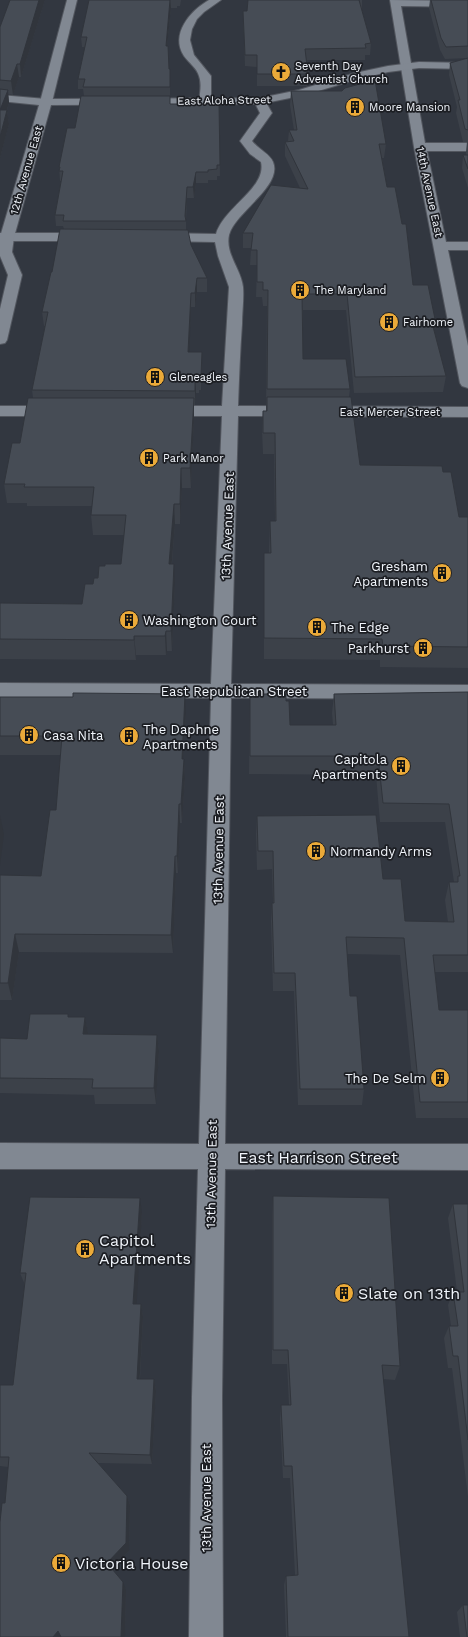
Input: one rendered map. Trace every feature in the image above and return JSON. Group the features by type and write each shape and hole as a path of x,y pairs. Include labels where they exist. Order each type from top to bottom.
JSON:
{"street":[{"name":"12th Avenue East","path":"0,340 15,275 5,252 3,237 46,102 72,0"},
{"path":"205,101 205,78 201,69 187,52 184,42 186,31 190,22 200,9 216,0"},
{"path":"395,2 468,4"},
{"name":"14th Avenue East","path":"395,2 420,147 468,383"},
{"name":"East Aloha Street","path":"0,98 46,102 260,101 301,93 355,76 407,66 468,66"},
{"path":"145,237 221,238 224,225 234,212 263,184 267,175 268,165 263,157 254,151 246,141 266,113 260,101"},
{"path":"420,147 468,147"},
{"path":"3,237 99,237"},
{"name":"13th Avenue East","path":"206,1637 207,1405 221,692 230,411 236,287 233,273 226,260 221,238"},
{"path":"441,246 468,246"},
{"path":"0,411 75,411"},
{"name":"East Mercer Street","path":"152,411 468,412"},
{"name":"East Republican Street","path":"0,690 468,692"},
{"name":"East Harrison Street","path":"0,1156 468,1157"}],"building":[{"path":"10,0 39,0 20,64 17,64 11,81 0,80 0,27"},
{"path":"89,0 170,0 166,46 168,46 170,87 83,87 85,79 78,79 87,37 81,37"},
{"path":"248,0 359,0 371,43 365,44 366,48 305,49 308,74 257,74 257,55 245,55 243,11 247,11"},
{"path":"431,0 468,0 468,46 446,47 441,38"},
{"path":"468,58 468,130 465,129 458,100 460,100 450,63"},
{"path":"375,80 386,144 379,144 387,187 395,187 402,224 406,224 413,285 428,285 435,319 431,319 446,376 355,377 347,294 302,294 303,359 346,359 350,389 267,389 268,290 263,290 263,282 257,282 257,250 251,250 253,233 243,233 271,185 308,189 285,142 294,141 289,130 297,130 291,91 342,91 345,88"},
{"path":"0,89 8,90 0,110"},
{"path":"81,96 170,96 170,104 219,104 220,165 217,165 217,169 208,170 208,172 196,172 193,187 187,187 186,221 63,221 64,215 55,215 63,171 59,171 59,167 67,128 75,128"},
{"path":"0,110 7,110 0,137"},
{"path":"463,155 468,155 468,169"},
{"path":"60,229 188,230 191,245 207,278 197,278 195,293 191,293 188,352 202,352 201,376 199,376 199,378 195,378 195,391 32,390 48,312 42,312 52,272"},
{"path":"267,397 351,397 360,465 442,466 443,472 451,472 459,517 468,517 468,647 383,646 382,639 264,638 264,553 271,553 270,521 276,521 275,433 263,433 263,411 267,411"},
{"path":"28,398 194,398 190,468 181,468 180,504 174,504 169,564 174,564 171,631 166,631 165,636 134,636 134,640 0,639 0,603 82,604 85,584 93,584 94,578 98,578 99,566 105,566 105,564 121,564 126,515 91,515 94,487 24,487 25,484 4,484 12,443 20,443"},
{"path":"468,692 468,955 433,955 439,1010 468,1010 468,1102 420,1102 404,938 346,937 350,996 357,996 364,1089 300,1089 295,973 274,973 272,903 274,903 273,851 258,851 257,816 376,815 383,879 401,879 405,921 454,922 449,882 458,882 458,876 460,876 449,804 383,803 378,756 250,756 250,694 286,694 286,701 289,701 290,725 336,725 334,694"},
{"path":"73,693 185,694 182,759 184,759 181,804 179,804 177,856 175,856 171,935 15,934 8,983 0,983 0,875 41,876 50,810 56,810 62,736 0,736 0,697 73,697"},
{"path":"30,1014 68,1014 68,1017 85,1017 83,1034 157,1035 154,1088 92,1088 93,1079 0,1078 0,1038 27,1039"},
{"path":"273,1196 389,1198 400,1366 382,1365 409,1637 288,1637 286,1576 298,1575 292,1466 284,1466 281,1405 291,1405 288,1350 273,1350"},
{"path":"30,1197 140,1198 133,1304 141,1304 137,1379 154,1379 150,1455 89,1453 127,1496 126,1543 107,1563 123,1582 121,1637 61,1637 58,1631 53,1637 0,1637 0,1522 2,1503 5,1503 9,1457 0,1457 0,1385 13,1385 26,1273 20,1273"},
{"path":"453,1204 468,1204 468,1440 458,1356 453,1356 449,1326 458,1326 453,1292 464,1292"},
{"path":"463,1605 468,1605 468,1637 467,1637"}],"place":[{"name":"Seventh Day Adventist Church","path":"281,72"},
{"name":"Moore Mansion","path":"355,107"},
{"name":"The Maryland","path":"300,290"},
{"name":"Fairhome","path":"389,322"},
{"name":"Gleneagles","path":"155,377"},
{"name":"Park Manor","path":"149,458"},
{"name":"Gresham Apartments","path":"442,573"},
{"name":"Washington Court","path":"129,620"},
{"name":"The Edge","path":"317,627"},
{"name":"Parkhurst","path":"423,648"},
{"name":"Casa Nita","path":"29,735"},
{"name":"The Daphne Apartments","path":"129,736"},
{"name":"Capitola Apartments","path":"401,766"},
{"name":"Normandy Arms","path":"316,851"},
{"name":"The De Selm","path":"440,1078"},
{"name":"Capitol Apartments","path":"85,1249"},
{"name":"Slate on 13th","path":"344,1293"},
{"name":"Victoria House","path":"61,1563"}]}
